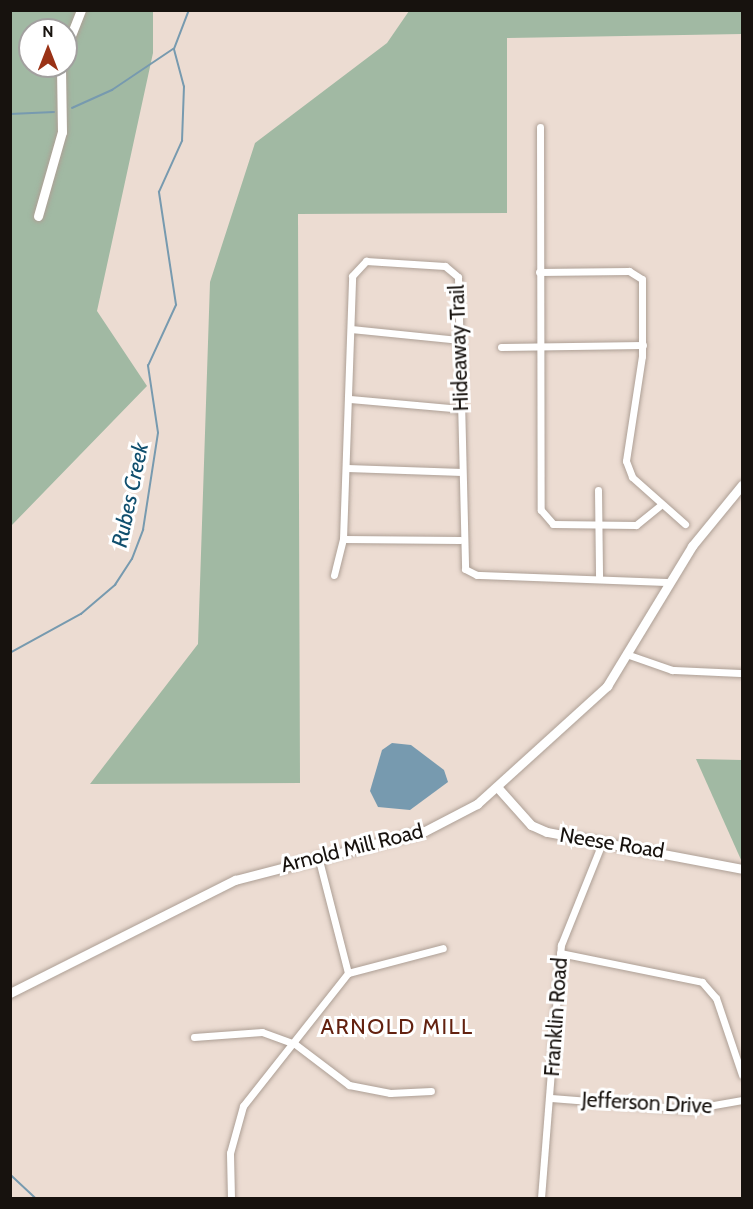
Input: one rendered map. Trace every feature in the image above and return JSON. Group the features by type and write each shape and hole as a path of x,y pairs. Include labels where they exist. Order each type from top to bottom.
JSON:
{"main road":[{"path":"38,216 62,132 61,78"},
{"name":"Arnold Mill Road","path":"10,993 218,887 318,856 425,831 498,788 588,706 629,655 669,582 742,485"},
{"name":"Neese Road","path":"498,788 531,825 602,843 742,869"}],"street":[{"path":"540,128 541,510 553,524 636,525 661,505"},
{"name":"Hideaway Trail","path":"334,575 343,539 350,399 352,276 359,263 436,265 455,269 458,277 462,564 477,575 599,576 669,582"},
{"path":"539,272 637,272 643,345 626,461 632,477 685,524"},
{"path":"351,329 460,340"},
{"path":"501,347 643,345"},
{"path":"350,399 461,409"},
{"path":"347,468 462,472"},
{"path":"598,490 599,576"},
{"path":"343,539 460,540"},
{"path":"629,655 672,670 742,673"},
{"name":"Franklin Road","path":"541,1198 560,953 602,843"},
{"path":"318,856 348,973"},
{"path":"231,1198 229,1164 237,1120 252,1090 348,973 443,948"},
{"path":"560,953 702,982 716,998 742,1075"},
{"path":"194,1037 262,1032 291,1042 349,1085 390,1093 431,1091"},
{"name":"Jefferson Drive","path":"550,1098 691,1109 742,1100"}],"green space":[{"path":"11,11 153,11 153,53 97,311 147,386 11,526"},
{"path":"409,11 742,11 742,34 507,38 507,213 298,214 300,783 90,784 198,644 210,282 255,143 387,43"},
{"path":"696,759 742,760 742,862"}],"water":[{"path":"392,743 411,745 444,770 448,782 410,810 378,807 370,791 382,750"}],"waterway":[{"name":"Rubes Creek","path":"10,653 81,614 115,585 132,559 143,530 158,433 148,366 176,305 159,192 182,141 184,87 174,49 189,10"},
{"path":"72,108 112,90 173,49"},
{"path":"10,114 54,112"},
{"path":"10,1174 36,1198"}],"district":[{"name":"ARNOLD MILL","path":"397,1027"}]}
